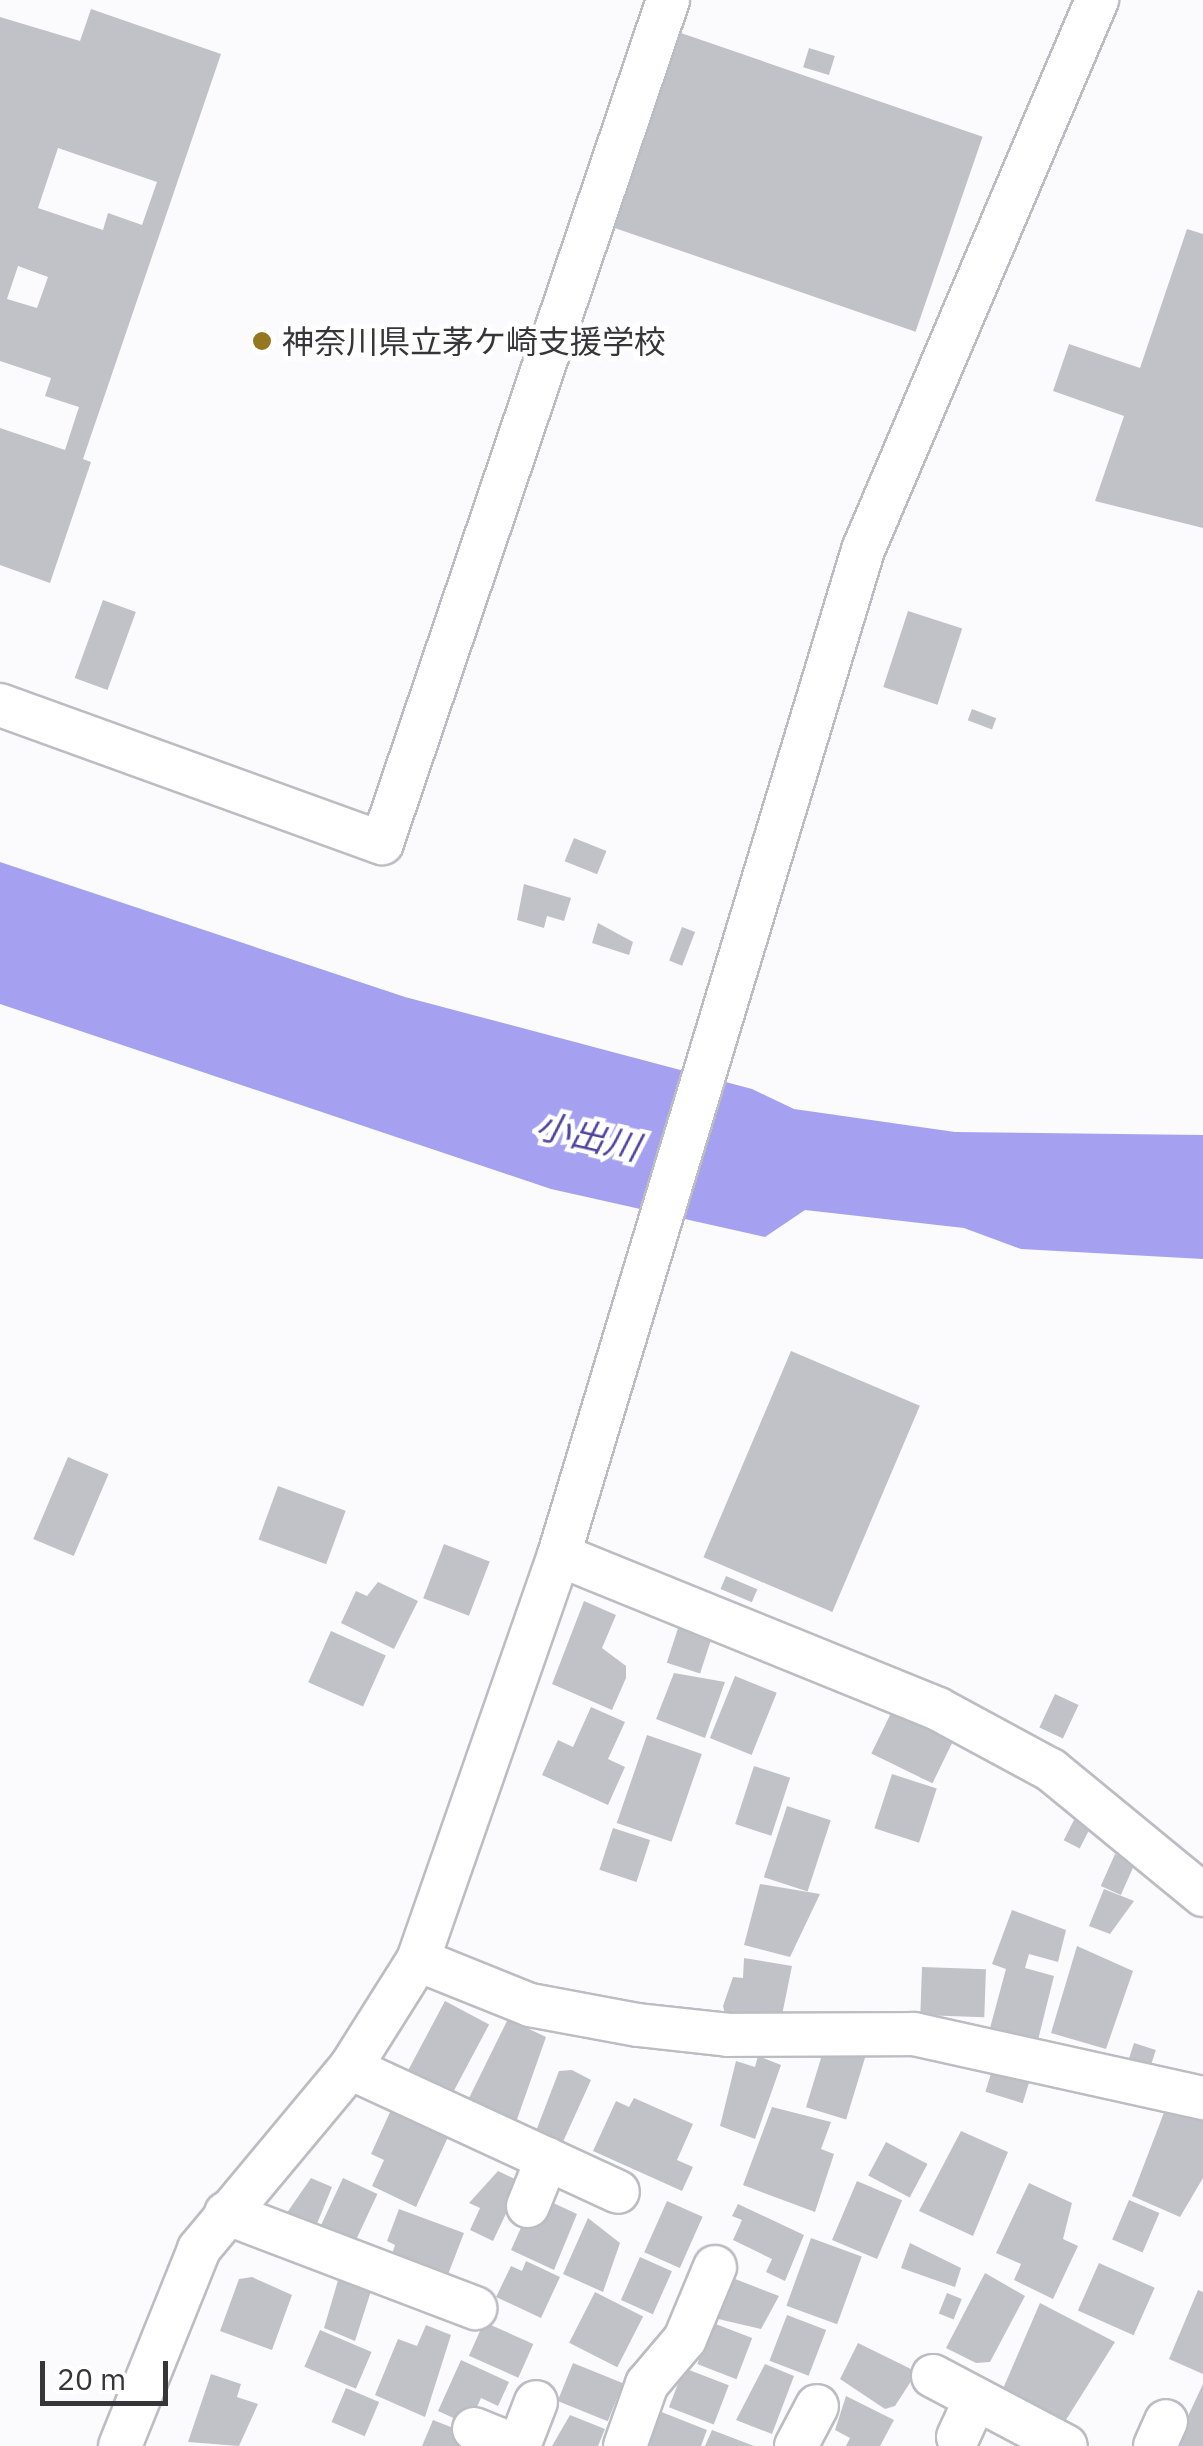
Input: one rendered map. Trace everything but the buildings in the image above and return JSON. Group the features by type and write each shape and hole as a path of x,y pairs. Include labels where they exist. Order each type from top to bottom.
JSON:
{"street":[{"path":"0,704 382,843 668,0"},
{"path":"120,2446 178,2290 226,2214 350,2068 418,1960 559,1554 863,550 1097,0"},
{"path":"559,1554 938,1709 1050,1770 1203,1895"},
{"path":"418,1960 530,2005 638,2025 728,2034 914,2034 1203,2098"},
{"path":"350,2068 618,2192"},
{"path":"528,2206 547,2159"},
{"path":"226,2214 475,2308"},
{"path":"625,2446 648,2384 686,2339 714,2266"},
{"path":"933,2376 967,2418 1066,2446"},
{"path":"474,2430 518,2446 536,2402"},
{"path":"796,2446 816,2406"}],"water":[{"name":"小出川","path":"0,862 405,997 752,1089 794,1109 955,1132 1203,1135 1203,1259 1021,1249 964,1228 805,1210 765,1237 551,1189 0,1004"}],"place":[{"name":"神奈川県立茅ケ崎支援学校","path":"262,341"}]}
